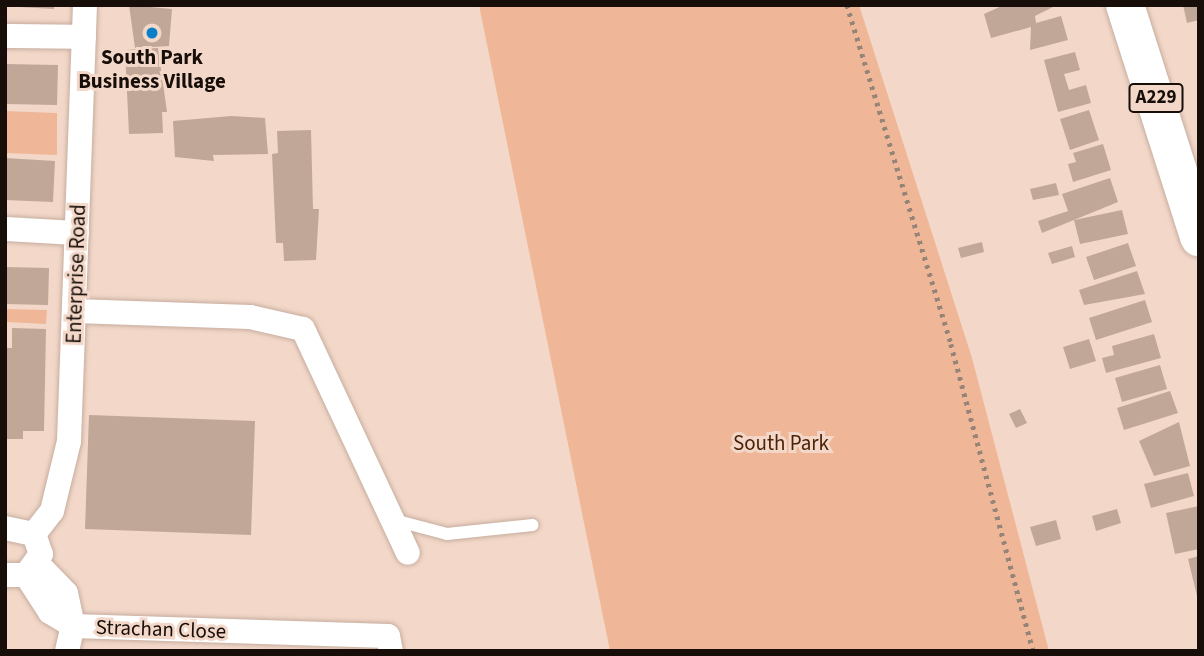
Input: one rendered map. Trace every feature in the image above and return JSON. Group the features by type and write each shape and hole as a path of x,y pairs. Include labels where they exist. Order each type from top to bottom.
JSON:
{"highway":[{"name":"A229","path":"1125,5 1192,189 1199,237"}],"street":[{"name":"Enterprise Road","path":"34,534 52,511 69,441 85,5"},
{"path":"5,36 83,37"},
{"path":"5,229 77,233"},
{"path":"75,311 250,317 303,329 408,553"},
{"path":"5,528 34,534 23,571"},
{"name":"Strachan Close","path":"23,571 66,593 73,626 67,651"},
{"name":"Strachan Close","path":"73,626 248,641 388,636 391,651"}],"lane":[{"path":"393,520 447,534 533,525"}],"path":[{"path":"847,5 951,344 1033,651"}],"green space":[{"name":"South Park","path":"479,5 859,5 972,358 1049,651 610,651"},
{"path":"5,111 57,113 57,155 5,153"},
{"path":"5,309 47,310 46,324 7,322 5,343"}],"building":[{"path":"54,5 54,9 19,7"},
{"name":"South Park Business Village","path":"129,5 172,9 169,46 135,48"},
{"path":"1004,5 1057,5 1035,16 1036,23 1061,16 1068,40 1030,50 1031,27 991,38 984,14"},
{"path":"1183,5 1199,5 1199,20 1187,23"},
{"path":"158,48 167,112 162,112 163,133 129,134 125,50"},
{"path":"1075,52 1080,70 1064,74 1069,90 1086,85 1091,103 1058,112 1044,60"},
{"path":"5,64 58,65 57,105 5,104"},
{"path":"1089,110 1099,140 1070,150 1060,119"},
{"path":"231,116 265,118 268,154 213,155 214,161 175,157 173,121"},
{"path":"311,130 313,209 319,209 316,260 284,261 283,243 276,243 272,154 278,153 277,131"},
{"path":"1103,144 1111,170 1073,182 1068,164 1076,162 1073,153"},
{"path":"5,158 55,161 53,202 5,200"},
{"path":"1110,178 1118,202 1042,233 1038,221 1068,211 1062,194"},
{"path":"1056,183 1059,195 1033,200 1030,189"},
{"path":"1122,210 1128,234 1080,244 1074,220"},
{"path":"982,242 984,252 961,258 958,248"},
{"path":"1128,243 1136,266 1094,280 1086,257"},
{"path":"1072,246 1075,257 1052,264 1048,253"},
{"path":"5,267 49,268 48,305 5,304"},
{"path":"1137,271 1145,294 1084,305 1079,290"},
{"path":"1145,300 1152,322 1096,340 1089,318"},
{"path":"12,328 46,329 44,431 23,431 23,439 5,439 5,348 12,348"},
{"path":"1154,334 1161,358 1106,373 1102,358 1114,355 1112,346"},
{"path":"1089,339 1096,361 1070,369 1063,347"},
{"path":"1160,365 1167,389 1122,402 1115,378"},
{"path":"1170,391 1178,413 1124,430 1117,408"},
{"path":"1020,409 1027,423 1016,428 1009,414"},
{"path":"89,415 255,421 251,535 85,529"},
{"path":"1179,422 1190,466 1154,476 1139,441"},
{"path":"1188,473 1194,496 1151,508 1144,484"},
{"path":"1199,506 1199,549 1175,554 1166,513"},
{"path":"1117,509 1121,523 1096,531 1092,516"},
{"path":"1056,520 1061,539 1036,546 1030,527"},
{"path":"1199,556 1199,600 1198,600 1188,559"}],"place":[{"name":"South Park Business Village","path":"152,33"}]}
